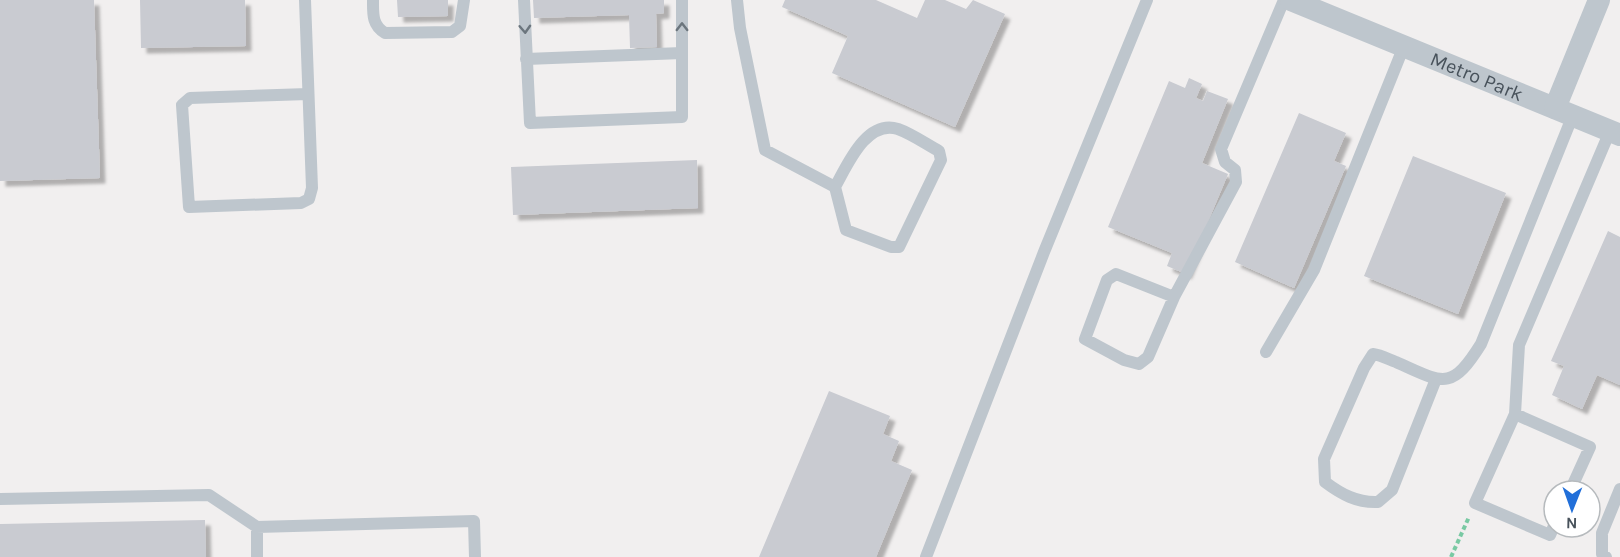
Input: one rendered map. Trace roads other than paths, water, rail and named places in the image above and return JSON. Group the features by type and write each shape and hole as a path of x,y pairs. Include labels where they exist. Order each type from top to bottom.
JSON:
{"street":[{"name":"Metro Park","path":"1291,0 1615,133"},
{"path":"1564,112 1599,0"}],"lane":[{"path":"305,0 312,188 309,199 301,203 189,207 182,105 190,98 308,94"},
{"path":"373,0 373,16 378,28 385,33 452,32 460,26 464,0"},
{"path":"524,0 530,123 682,117 682,0"},
{"path":"737,0 740,28 765,150 835,187 846,230 891,247 899,247 941,160 939,151 896,128 877,132 864,137 835,187"},
{"path":"926,557 1044,252 1147,0"},
{"path":"1174,297 1116,274 1107,280 1085,339 1124,360 1139,364 1148,357 1174,297 1236,182 1235,170 1225,162 1221,149 1284,0"},
{"path":"1266,352 1314,270 1404,46"},
{"path":"526,59 682,53"},
{"path":"1436,379 1392,490 1378,502 1368,502 1344,495 1325,482 1324,459 1364,368 1373,354 1436,379 1450,378 1464,370 1481,344 1564,112"},
{"path":"1542,532 1475,503 1515,414 1519,345 1615,133"},
{"path":"1515,414 1590,447 1575,479"},
{"path":"1606,557 1602,554 1602,533 1620,489"},
{"path":"0,499 209,495 257,527 474,521 475,557"},
{"path":"257,527 257,557"}]}
